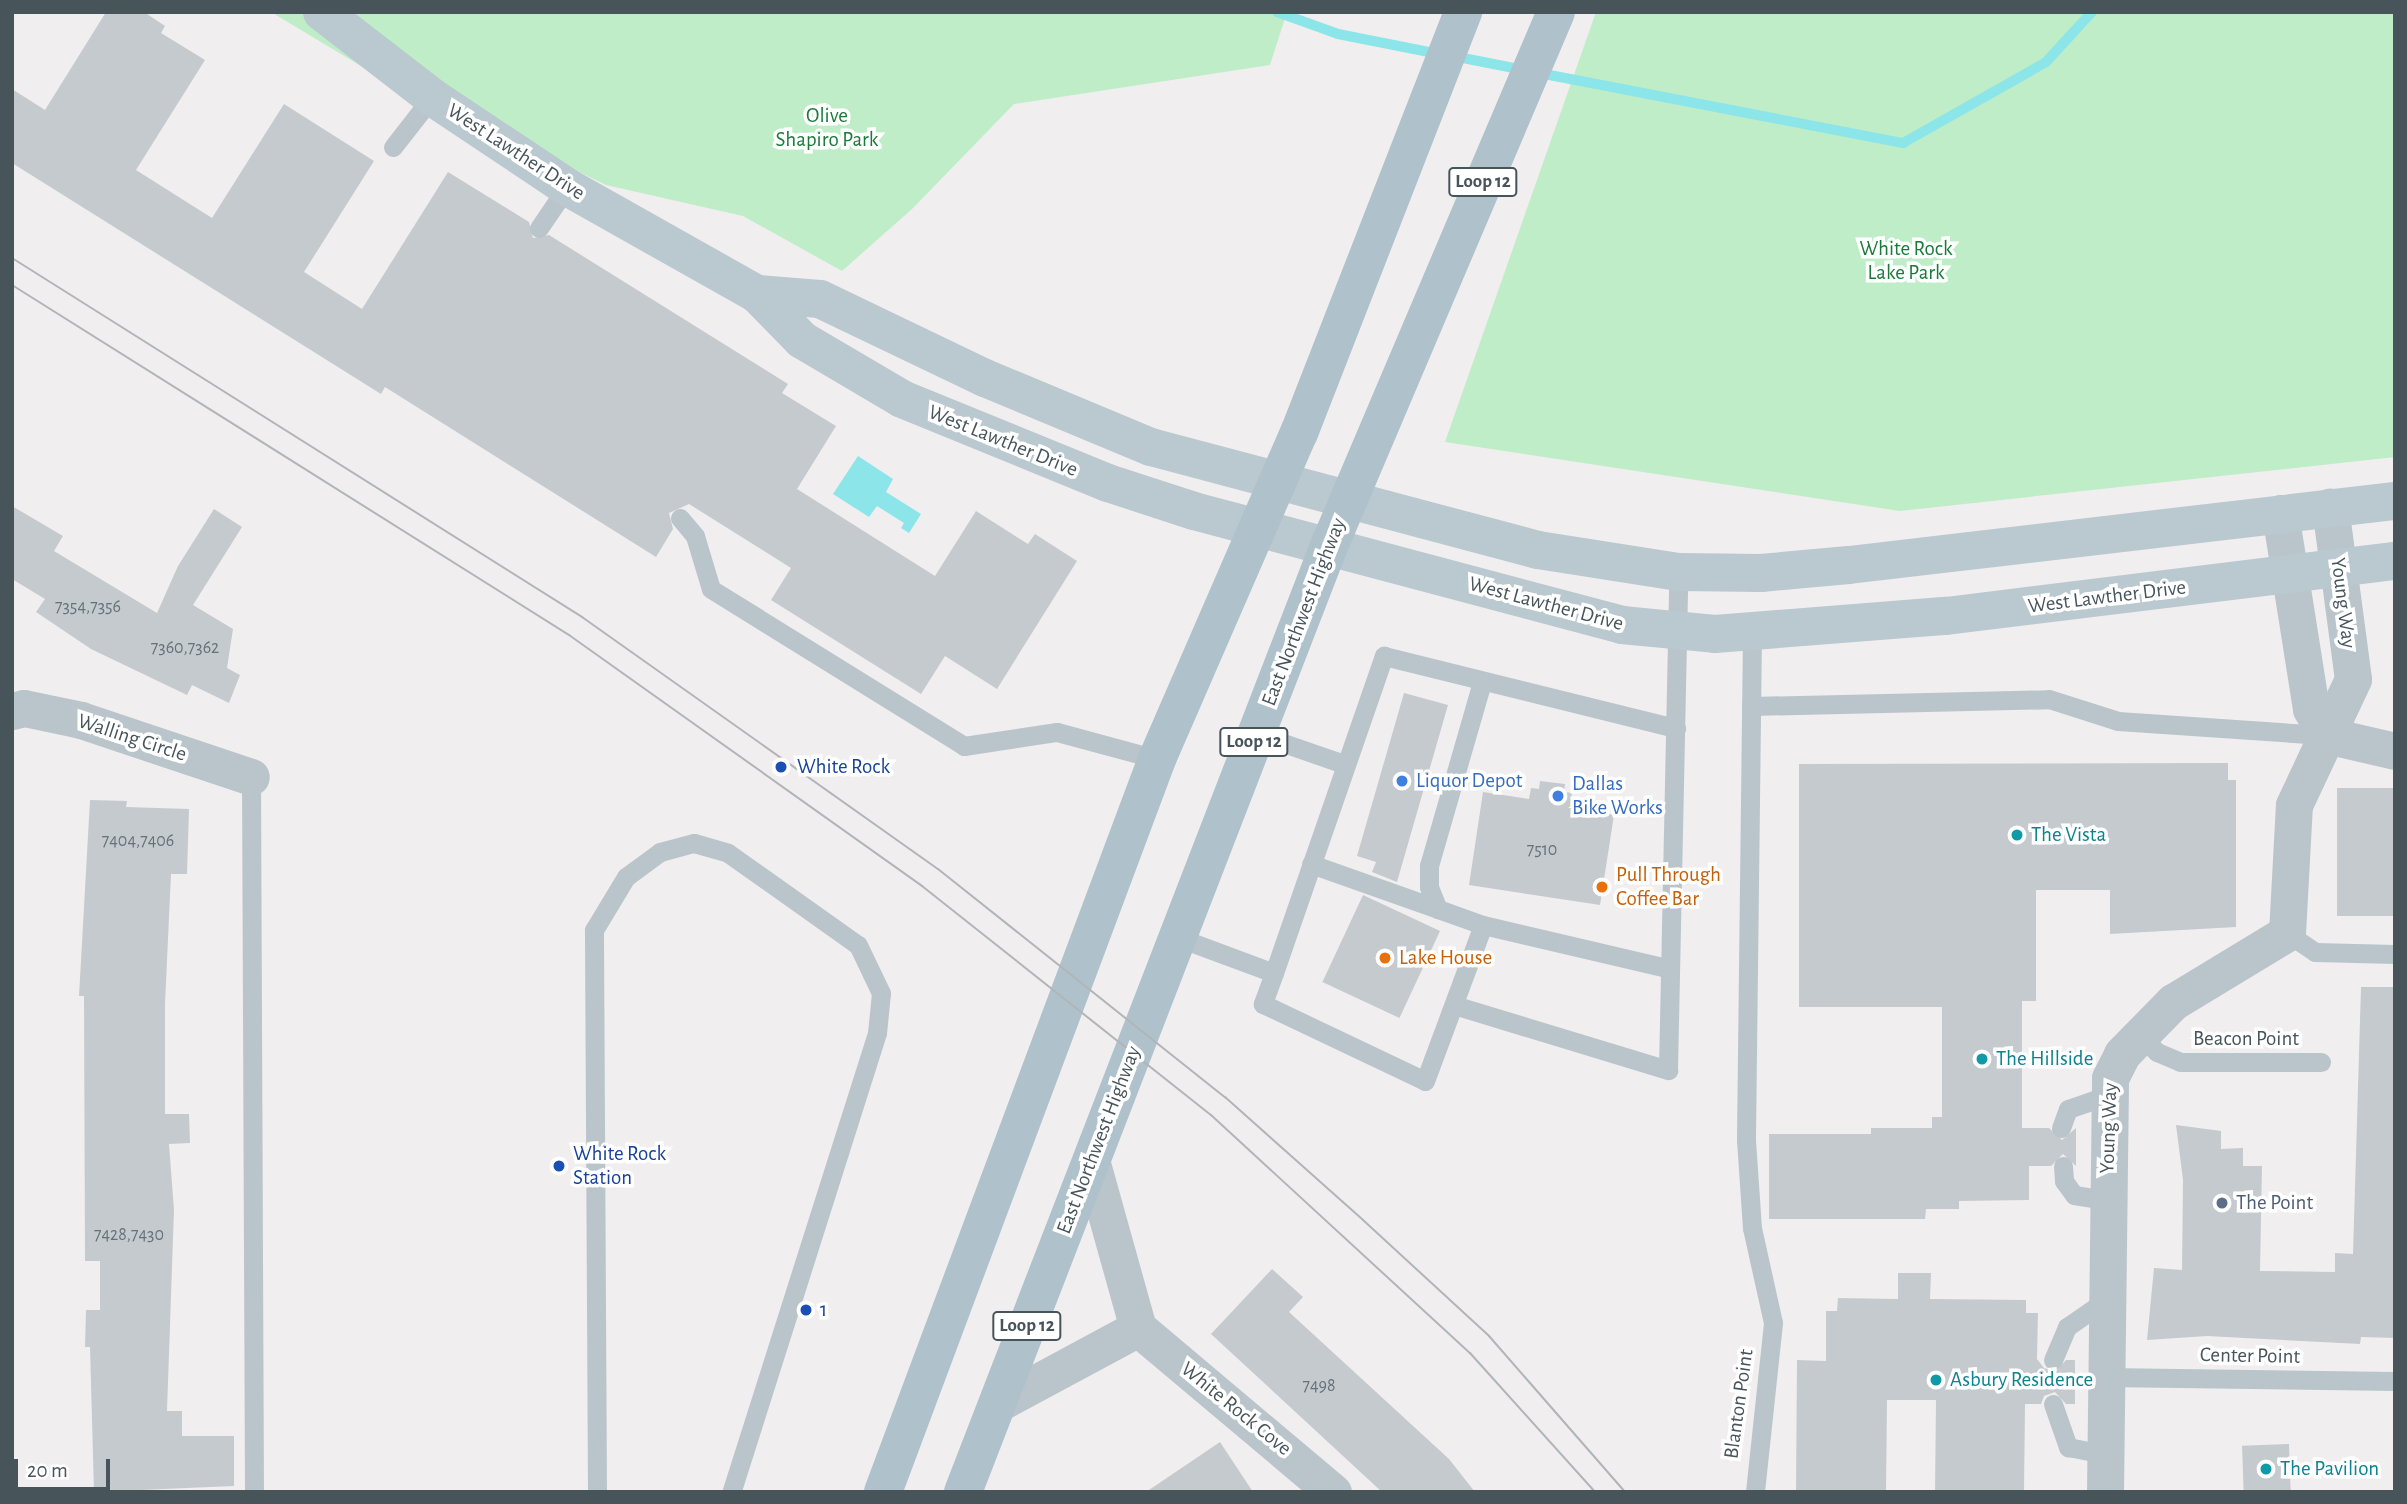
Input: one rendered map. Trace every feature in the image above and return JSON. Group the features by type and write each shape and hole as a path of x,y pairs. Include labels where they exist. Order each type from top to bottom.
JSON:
{"main road":[{"path":"883,1492 1157,759 1278,480 1463,12"},
{"name":"East Northwest Highway","path":"963,1492 1329,546 1556,12"}],"street":[{"name":"West Lawther Drive","path":"323,12 432,97 567,187 757,295 802,340 902,399 1108,483 1256,527 1622,625 1677,633 1752,632 1946,616 2395,561"},
{"name":"West Lawther Drive","path":"757,295 820,299 925,351 1151,447 1350,497 1538,550 1678,572 1761,573 1849,565 2395,501"},
{"path":"902,399 925,351"},
{"name":"Young Way","path":"2105,1492 2106,1200 2109,1096 2114,1066 2139,1033 2173,1002 2287,933 2294,805 2353,679 2330,507"},
{"path":"2280,513 2303,685 2326,734 2395,751"},
{"name":"Walling Circle","path":"12,711 44,710 81,720 251,777"},
{"path":"997,1404 1138,1328 1091,1160"},
{"name":"White Rock Cove","path":"1138,1328 1333,1492"}],"lane":[{"path":"393,147 432,97"},
{"path":"539,228 567,187"},
{"path":"680,518 695,536 711,589 964,746 1057,732 1157,759"},
{"path":"1454,1005 1668,1070 1678,572"},
{"name":"Blanton Point","path":"1752,632 1746,1140 1752,1228 1773,1322 1755,1492"},
{"path":"1483,925 1425,1081 1263,1004 1344,764 1384,656 1676,728"},
{"path":"1438,909 1429,887 1429,866 1482,682"},
{"path":"1751,706 2049,699 2118,721 2326,734"},
{"path":"1257,734 1344,764"},
{"path":"251,777 254,1492"},
{"path":"597,1492 591,1125 594,930 626,877 660,852 694,843 728,853 858,945 869,960 881,993 877,1033 730,1492"},
{"path":"1311,864 1483,925 1670,969"},
{"path":"2287,933 2315,952 2395,954"},
{"path":"1177,937 1274,973"},
{"name":"Beacon Point","path":"2139,1033 2157,1052 2180,1062 2321,1062"},
{"path":"2062,1128 2068,1109 2109,1096"},
{"path":"2063,1166 2064,1181 2074,1195 2106,1200"},
{"path":"2053,1360 2067,1327 2106,1300"},
{"name":"Center Point","path":"2105,1377 2395,1381"},
{"path":"2053,1404 2068,1447 2105,1454"}],"green space":[{"name":"Olive Shapiro Park","path":"271,12 1287,12 1270,65 1014,104 912,209 842,271 743,216 606,185 361,66"},
{"name":"White Rock Lake Park","path":"1596,12 2395,12 2395,457 1900,511 1445,442"}],"water":[{"path":"858,456 893,479 886,492 921,514 909,533 901,528 904,523 877,506 869,517 833,494"}],"building":[{"path":"106,12 144,12 165,26 161,33 205,60 136,170 212,218 284,104 374,161 304,272 362,309 448,172 529,222 533,238 549,235 788,384 782,393 836,426 797,489 935,576 976,511 1028,544 1035,534 1077,561 997,689 945,656 921,694 771,600 791,568 689,504 669,513 673,529 656,557 385,387 381,394 12,163 12,89 45,110"},
{"path":"12,506 63,536 54,551 157,613 178,566 214,509 242,527 193,605 233,629 227,668 240,675 229,703 192,685 187,695 91,649 36,612 45,599 12,579"},
{"name":"Liquor Depot","path":"1404,693 1448,705 1397,882 1372,872 1376,862 1357,856"},
{"name":"The Vista","path":"2228,763 2228,780 2236,780 2236,927 2110,934 2110,890 2036,890 2036,1001 2022,1001 2022,1128 2049,1128 2062,1140 2076,1128 2076,1166 2063,1154 2051,1166 2029,1166 2029,1200 1959,1201 1959,1209 1926,1209 1925,1219 1769,1219 1769,1134 1871,1134 1871,1128 1932,1128 1932,1117 1942,1117 1942,1007 1799,1007 1799,764"},
{"path":"1540,781 1565,784 1564,792 1572,793 1570,808 1614,815 1600,905 1469,885 1483,792 1529,799 1531,788 1539,789"},
{"path":"2337,788 2395,788 2395,916 2337,916"},
{"path":"90,800 127,801 126,807 189,809 187,874 171,874 165,1004 165,1114 189,1114 190,1143 169,1144 174,1210 167,1411 182,1411 182,1436 234,1436 234,1486 94,1492 90,1347 85,1347 86,1310 100,1310 100,1261 85,1261 84,996 79,996"},
{"name":"Lake House","path":"1363,895 1440,931 1399,1018 1322,982"},
{"name":"The Point","path":"2361,987 2395,987 2395,1338 2361,1337 2360,1344 2207,1336 2147,1340 2154,1268 2182,1270 2183,1180 2176,1125 2221,1131 2221,1149 2243,1148 2243,1166 2262,1166 2260,1271 2335,1272 2335,1253 2353,1254"},
{"path":"1272,1269 1303,1297 1289,1312 1449,1459 1475,1492 1382,1492 1211,1334"},
{"name":"Asbury Residence","path":"1898,1273 1931,1273 1930,1299 2026,1300 2026,1313 2038,1313 2037,1359 2044,1368 2055,1372 2066,1360 2075,1360 2075,1404 2066,1404 2055,1392 2044,1396 2041,1404 2025,1404 2024,1492 1935,1492 1936,1400 1887,1400 1886,1492 1796,1492 1797,1360 1826,1361 1826,1311 1837,1311 1838,1298 1898,1299"},
{"path":"1220,1442 1253,1492 1146,1492"},
{"name":"The Pavilion","path":"2289,1444 2291,1492 2244,1492 2242,1446"}],"waterway":[{"path":"1277,12 1338,34 1439,54"},
{"path":"1539,73 1903,143 2046,62 2092,12"},
{"path":"1453,56 1524,70"}],"tram line":[{"path":"12,258 582,617 938,869 1225,1097 1363,1220 1489,1336 1625,1492"},
{"path":"12,285 569,635 922,886 1211,1115 1470,1353 1595,1492"}],"place":[{"name":"White Rock","path":"781,767"},
{"name":"Liquor Depot","path":"1402,781"},
{"name":"Dallas Bike Works","path":"1558,796"},
{"name":"The Vista","path":"2017,835"},
{"name":"Pull Through Coffee Bar","path":"1602,887"},
{"name":"Lake House","path":"1385,958"},
{"name":"The Hillside","path":"1982,1059"},
{"name":"White Rock Station","path":"559,1166"},
{"name":"The Point","path":"2222,1203"},
{"name":"1","path":"806,1310"},
{"name":"Asbury Residence","path":"1936,1380"},
{"name":"The Pavilion","path":"2266,1469"}]}
